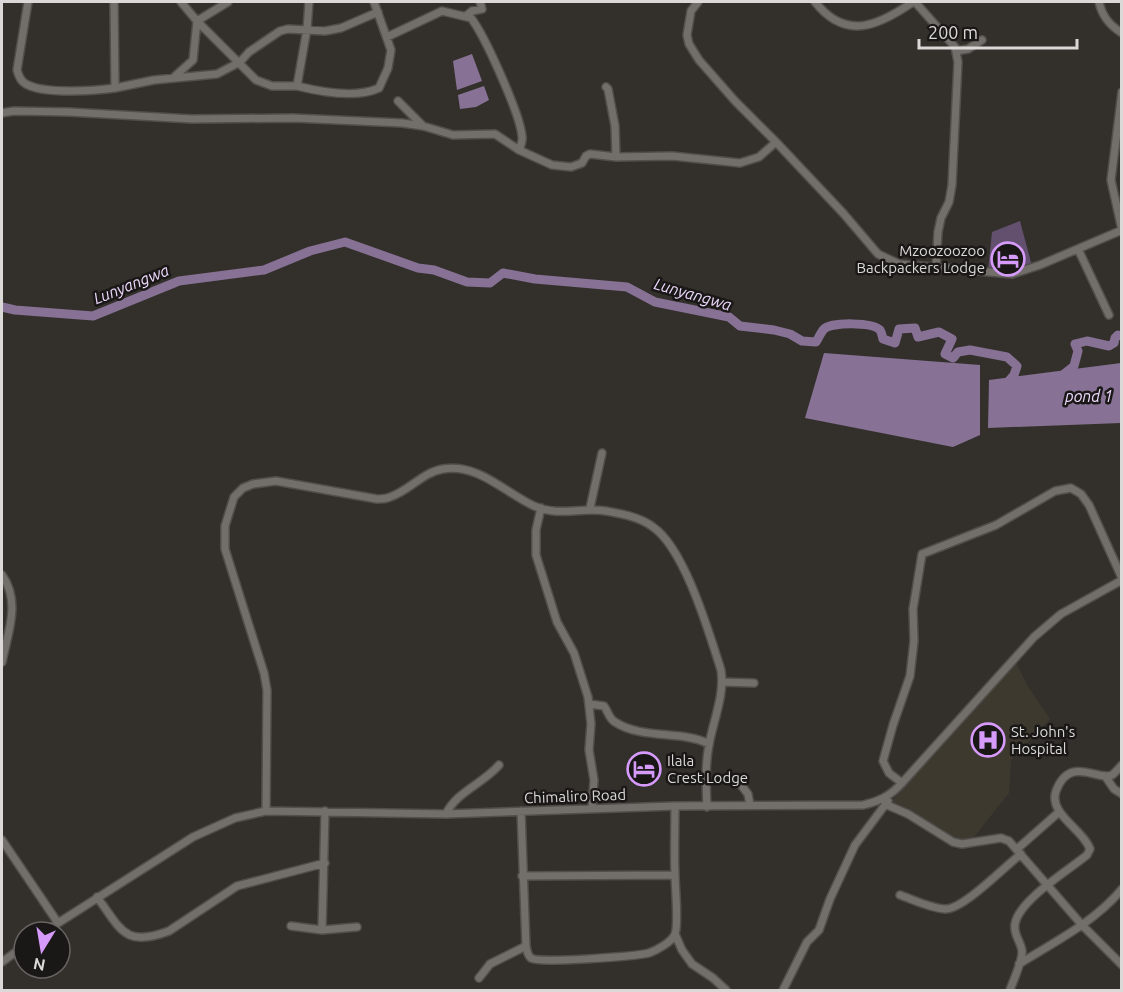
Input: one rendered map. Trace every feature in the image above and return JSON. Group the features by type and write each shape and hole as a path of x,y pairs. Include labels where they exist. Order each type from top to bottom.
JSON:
{"street":[{"path":"28,2 17,70 20,80 29,86 83,92 173,78 217,74 240,62 249,52 280,32 288,29 325,31 340,28 364,20 378,12"},
{"path":"114,2 115,88"},
{"path":"181,2 250,75 263,83 278,87 297,86 322,91 356,93 373,92 380,88 391,57 387,37 374,2"},
{"path":"197,21 228,2"},
{"path":"297,86 307,29 309,2"},
{"path":"437,2 442,11"},
{"path":"466,16 472,11 482,9 480,2"},
{"path":"698,2 692,11 687,35 689,44 699,60 878,254 898,264 1012,274 1122,230 1111,180 1122,92"},
{"path":"815,2 837,22 859,27 878,22 914,2 947,37 956,51 958,73 952,185 949,202 941,218 938,232 936,266"},
{"path":"1099,2 1104,17 1111,27 1122,33"},
{"path":"387,37 442,11 471,18 482,35 514,108 523,138 519,150"},
{"path":"173,78 193,60 197,21"},
{"path":"956,51 968,49 982,40"},
{"path":"606,87 614,120 616,157"},
{"path":"398,101 423,126"},
{"path":"2,113 14,111 69,112 192,118 293,118 402,123 423,126 453,135 495,134 540,161 563,166 579,164 588,155 672,156 740,163 759,157 776,142"},
{"path":"1078,249 1109,315"},
{"path":"590,508 602,453"},
{"path":"266,811 267,690 264,673 225,549 225,526 234,497 243,488 253,484 276,481 377,499 390,497 440,469 451,468 477,473 541,508 563,513 590,508 640,519 664,535 675,552 695,597 721,670 722,682 706,770 707,807"},
{"path":"902,783 889,773 882,761 910,676 914,641 913,609 922,554 996,525 1055,491 1071,488 1081,494 1089,505 1122,579"},
{"path":"541,508 535,543 536,555 557,622 574,653 589,704 591,724 589,750 594,780 592,808"},
{"path":"2,575 11,589 13,603 2,662"},
{"name":"Chimaliro Road","path":"62,920 214,826 235,818 266,811 446,814 675,806 863,805 890,795 1034,637 1061,614 1122,579"},
{"path":"722,682 754,683"},
{"path":"589,704 604,706 611,719 624,726 651,734 693,739 709,744"},
{"path":"446,814 453,801 484,780 499,765"},
{"path":"1010,990 1022,952 1015,933 1016,920 1047,884 1088,855 1090,849 1074,827 1059,812 1055,798 1057,789 1068,775 1078,771 1105,776 1112,775 1122,765"},
{"path":"1105,776 1114,789 1122,794"},
{"path":"738,781 748,794 750,805"},
{"path":"783,990 807,942 819,930 830,899 855,845 887,805 890,795"},
{"path":"887,805 908,814 953,842 962,844 1006,838 1082,925 1122,965"},
{"path":"675,806 675,934 692,964 726,990"},
{"path":"322,930 326,863 325,811"},
{"path":"521,812 526,946 532,959 540,961 590,959 649,952 663,946 675,934"},
{"path":"900,895 942,908 952,908 965,901 1059,812"},
{"path":"2,840 56,920"},
{"path":"97,897 123,932 131,936 157,935 169,931 237,886 326,863"},
{"path":"522,876 675,875"},
{"path":"1019,964 1082,925 1122,889"},
{"path":"291,926 322,930 357,927"},
{"path":"479,978 490,964 526,946"}],"shaded area":[{"path":"1020,221 1032,266 1022,271 988,271 992,232"},
{"name":"St. John's Hospital","path":"1016,662 1027,685 1050,719 1011,760 1009,793 970,842 952,841 890,803"}],"water":[{"path":"472,54 482,81 457,90 453,61"},
{"path":"484,86 489,100 476,107 460,109 458,95"},
{"path":"824,353 980,365 980,435 953,447 805,418"},
{"name":"pond 1","path":"1121,363 1121,423 988,428 989,380"}],"waterway":[{"name":"Lunyangwa","path":"2,307 93,316 179,281 264,270 310,251 345,242 418,268 434,270 467,282 490,283 503,273 535,279 627,287 655,302 729,317 740,326 774,330 790,334 802,341 816,342 824,329 843,324 876,327 880,330 883,339 895,343 899,329 915,328 918,337 939,332 952,339 945,354 953,358 958,352 970,350 1007,357 1017,366 1008,382 1009,386"},
{"name":"Lunyangwa","path":"1059,378 1074,366 1078,351 1075,344 1087,341 1109,346 1114,343 1118,335 1122,336"}],"place":[{"name":"Mzoozoozoo Backpackers Lodge","path":"1008,259"},
{"name":"St. John's Hospital","path":"988,740"},
{"name":"Ilala Crest Lodge","path":"644,769"}]}
